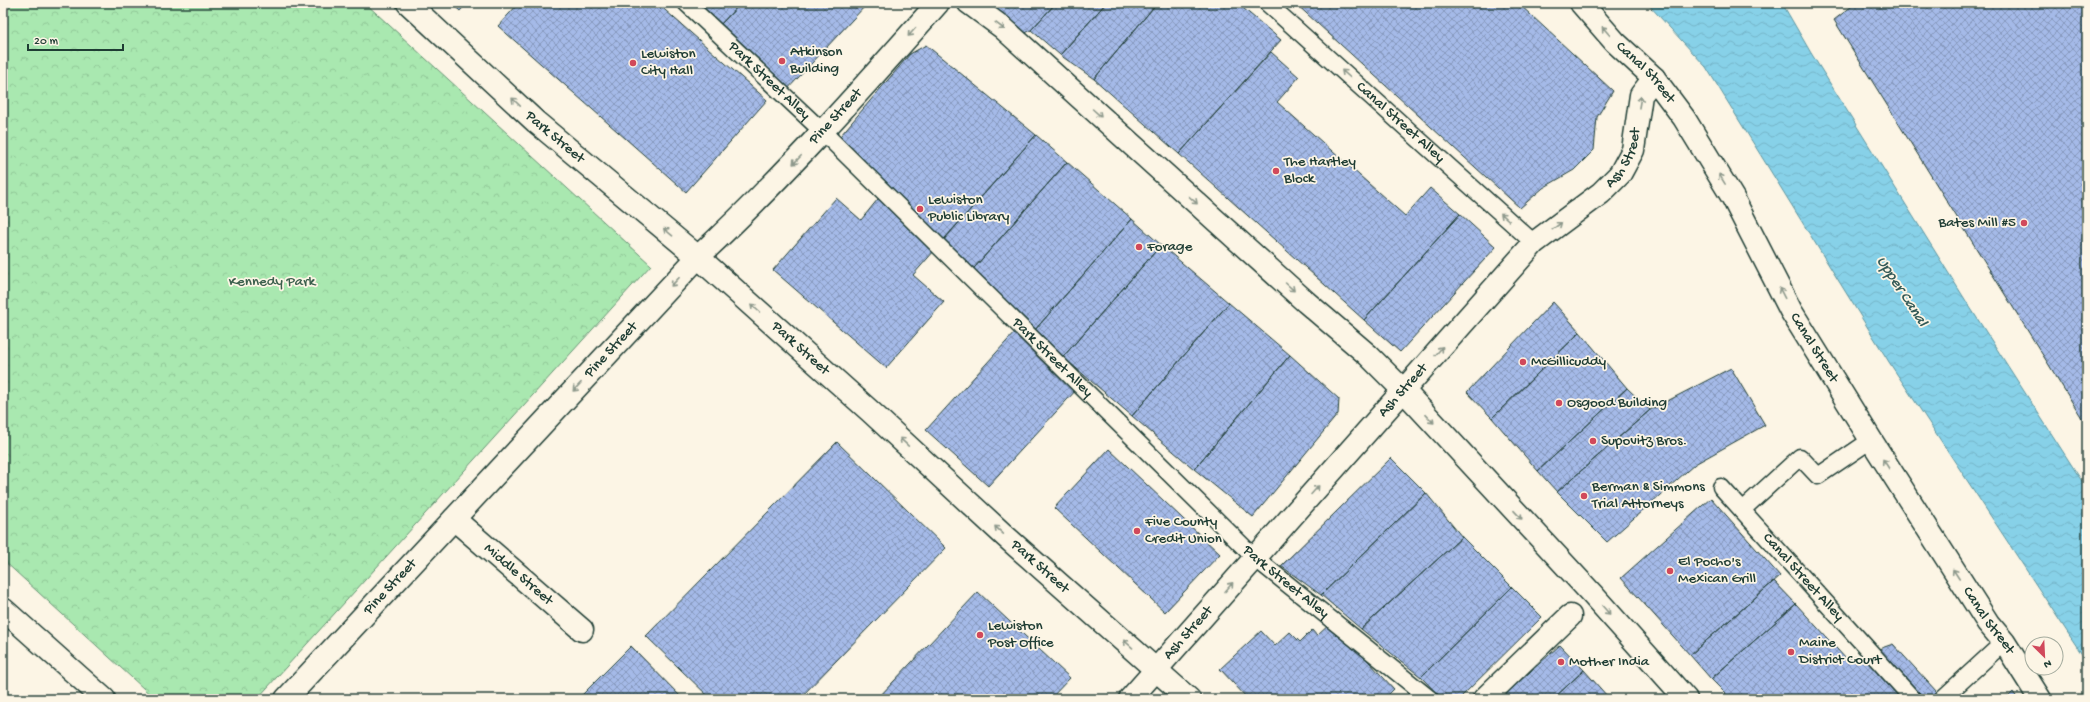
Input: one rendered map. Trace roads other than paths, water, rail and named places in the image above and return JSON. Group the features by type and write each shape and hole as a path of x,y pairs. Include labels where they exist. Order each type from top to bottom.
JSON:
{"main road":[{"name":"Park Street","path":"408,3 536,122 698,257 871,412 1005,536 1157,669 1189,699"},
{"name":"Pine Street","path":"286,699 698,257 744,215 823,132 938,3"},
{"path":"969,3 1009,33 1306,302 1368,355 1404,390 1592,594 1686,699"},
{"name":"Canal Street","path":"1581,3 1615,42 1654,78 1684,118 1733,198 1791,311 1871,440 1988,623 2004,642 2040,699"},
{"name":"Ash Street","path":"1130,699 1534,243 1601,193 1620,174 1633,150 1641,95 1654,78"},
{"name":"Middle Street","path":"454,518 582,630"},
{"path":"3,609 104,699"},
{"path":"1484,699 1570,616"}],"lane":[{"name":"Park Street Alley","path":"686,3 823,132 1255,558 1430,699"},
{"name":"Canal Street Alley","path":"1267,3 1534,243"},
{"path":"1742,510 1800,457 1818,476 1871,440"},
{"name":"Canal Street Alley","path":"1722,487 1913,699"},
{"path":"1942,699 2004,642"}],"water":[{"name":"Upper Canal","path":"1647,3 1782,3 1811,53 1966,301 2087,489 2087,662 1889,362 1706,67"}],"place":[{"name":"Atkinson Building","path":"782,61"},
{"name":"Lewiston City Hall","path":"633,63"},
{"name":"The Hartley Block","path":"1276,171"},
{"name":"Lewiston Public Library","path":"920,209"},
{"name":"Bates Mill #5","path":"2024,223"},
{"name":"Forage","path":"1139,247"},
{"name":"McGillicuddy","path":"1523,362"},
{"name":"Osgood Building","path":"1559,403"},
{"name":"Supovitz Bros.","path":"1593,441"},
{"name":"Berman & Simmons Trial Attorneys","path":"1584,496"},
{"name":"Five County Credit Union","path":"1137,531"},
{"name":"El Pocho's Mexican Grill","path":"1670,571"},
{"name":"Lewiston Post Office","path":"980,635"},
{"name":"Maine District Court","path":"1791,652"},
{"name":"Mother India","path":"1561,662"}],"park label":[{"name":"Kennedy Park","path":"272,282"}]}
